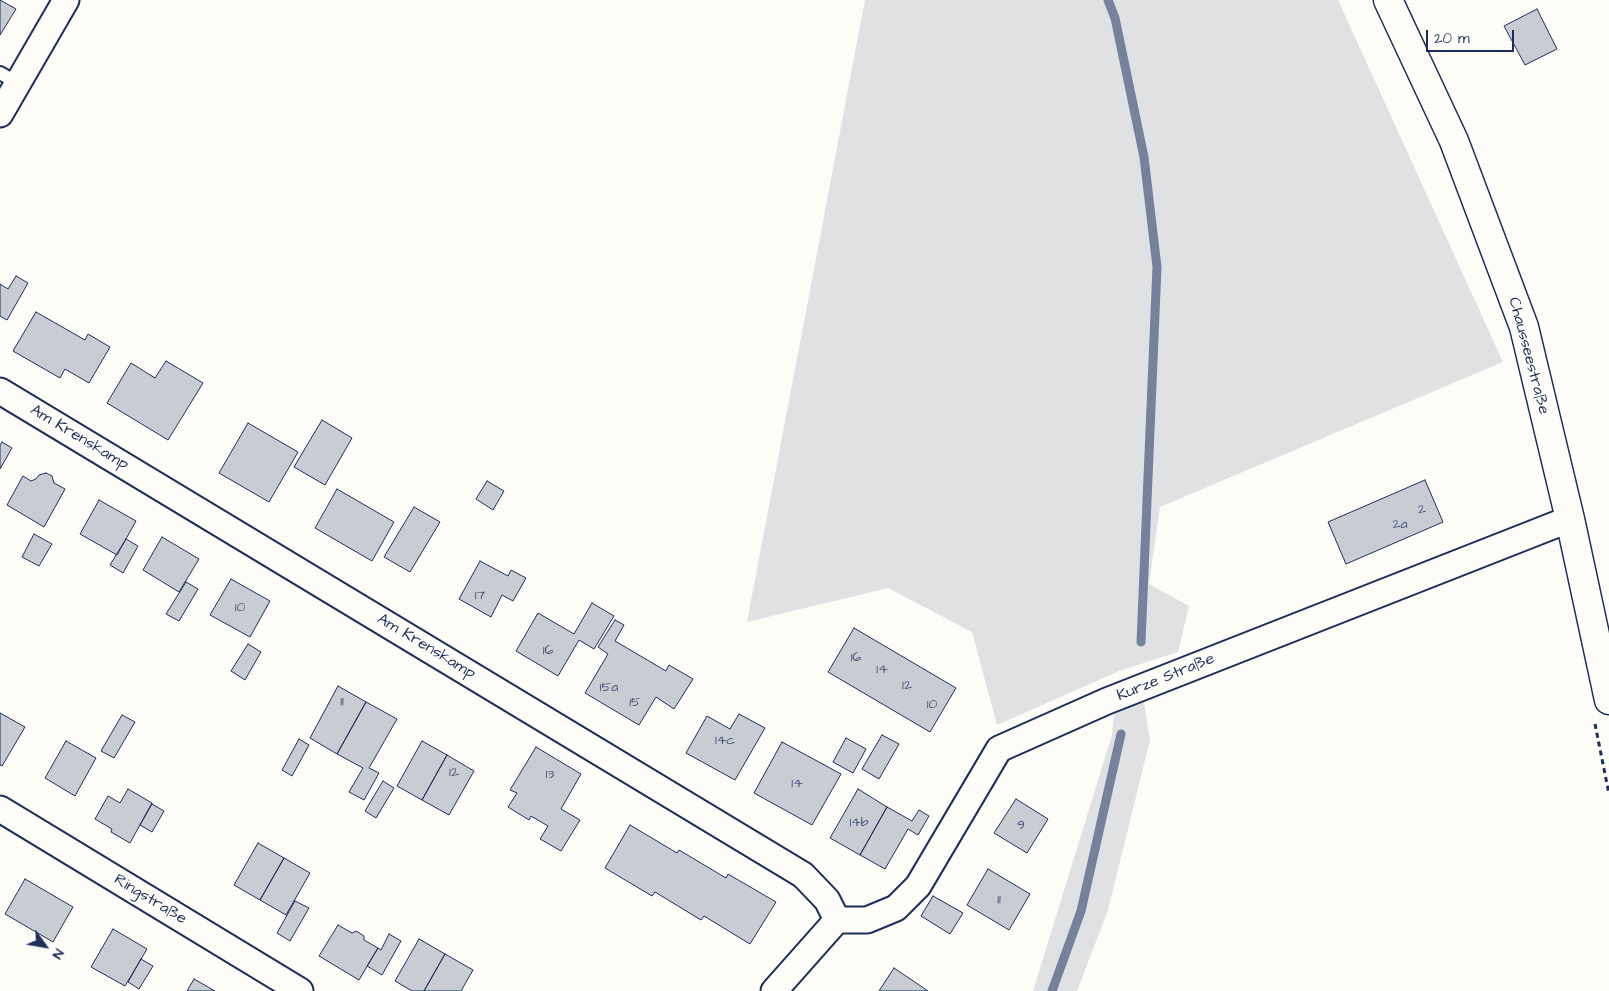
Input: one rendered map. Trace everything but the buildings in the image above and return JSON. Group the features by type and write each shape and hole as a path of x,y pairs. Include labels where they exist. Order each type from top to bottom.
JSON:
{"main road":[{"name":"Chausseestraße","path":"1388,0 1454,141 1524,327 1570,519 1609,700"}],"street":[{"path":"0,114 9,78 66,0"},
{"name":"Am Krenskamp","path":"0,391 803,875 827,900 837,920"},
{"name":"Kurze Straße","path":"837,920 867,920 896,908 918,886 1000,748 1107,701 1570,519"},
{"name":"Ringstraße","path":"0,809 300,991"},
{"path":"774,991 837,920"}],"path":[{"path":"1595,724 1609,794"}],"shaded area":[{"path":"865,0 1338,0 1503,362 1160,507 1149,584 1189,606 1178,652 1119,671 997,725 972,632 888,588 747,622"},
{"path":"1144,702 1150,740 1108,910 1077,991 1033,991 1112,735 1114,712"}],"waterway":[{"path":"1108,0 1115,18 1144,157 1157,267 1141,642"},
{"path":"1052,991 1081,911 1121,734"}]}
